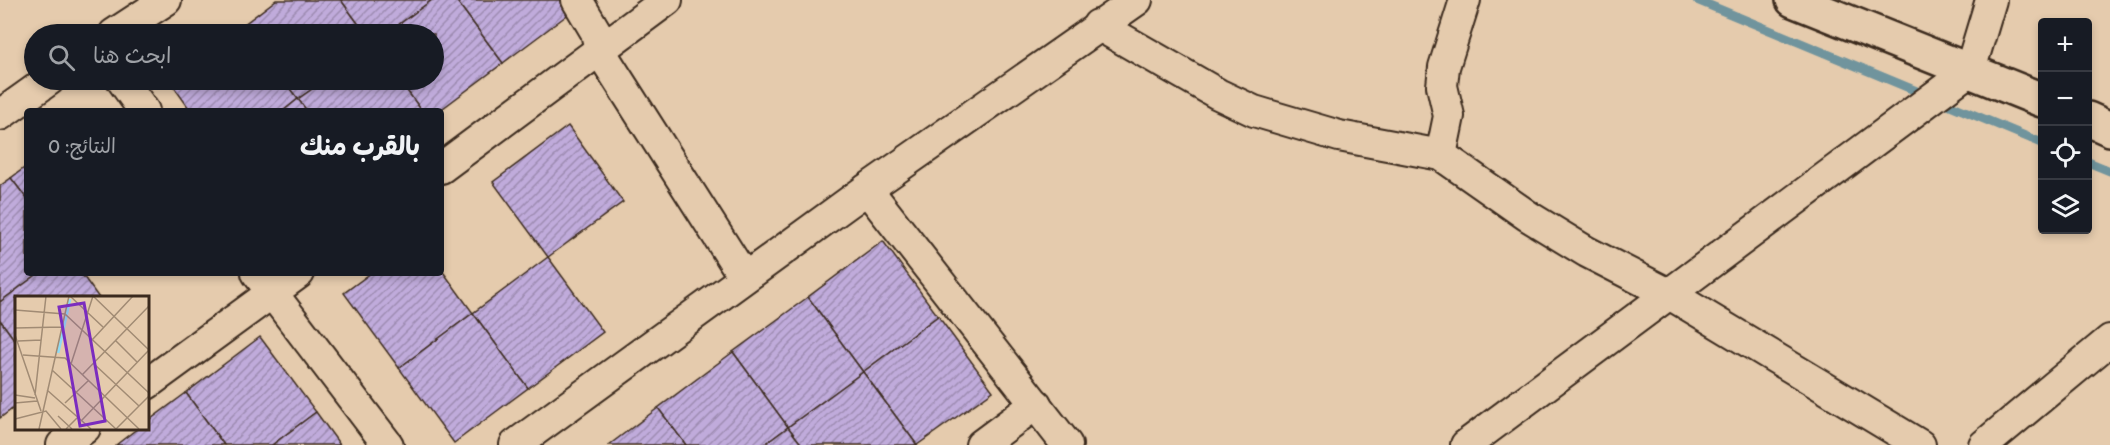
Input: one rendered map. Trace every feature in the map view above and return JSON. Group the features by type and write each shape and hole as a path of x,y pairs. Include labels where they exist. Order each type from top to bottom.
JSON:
{"street":[{"path":"577,0 596,32 600,51 744,277"},
{"path":"444,166 667,0"},
{"path":"514,445 867,189 1098,25 1137,0"},
{"path":"1441,155 1449,117 1442,86 1444,67 1465,0"},
{"path":"1793,0 2038,98"},
{"path":"1466,445 1671,295 1970,70 1991,0"},
{"path":"128,24 161,1"},
{"path":"1098,25 1218,94 1254,111 1339,136 1441,155 1528,216 1587,252 1671,295 1920,445"},
{"path":"0,115 36,90"},
{"path":"129,90 142,108"},
{"path":"2092,121 2110,129"},
{"path":"867,189 1067,445"},
{"path":"148,383 265,283 289,276"},
{"path":"265,283 388,445"},
{"path":"1984,445 2110,340"},
{"path":"981,445 1036,404"},
{"path":"62,445 84,430"}],"building":[{"path":"276,0 341,0 359,24 244,24"},
{"path":"341,0 432,0 400,24 359,24"},
{"path":"432,0 456,0 503,63 443,108 420,108 406,90 444,90 444,24 400,24"},
{"path":"456,0 572,0 578,7 503,63"},
{"path":"176,90 291,90 298,99 287,108 189,108"},
{"path":"291,90 311,90 298,99"},
{"path":"311,90 406,90 420,108 305,108 298,99"},
{"path":"298,99 305,108 287,108"},
{"path":"568,126 623,202 548,257 493,182"},
{"path":"24,168 24,195 11,178"},
{"path":"11,178 24,195 24,276 35,276 0,302 0,186"},
{"path":"883,241 938,316 863,372 808,297"},
{"path":"548,257 603,332 528,388 473,313"},
{"path":"444,273 473,313 399,368 344,293 367,276 444,276"},
{"path":"35,276 83,276 98,296 15,296 15,341 0,320 0,302"},
{"path":"808,297 863,372 788,427 733,352"},
{"path":"473,313 528,388 454,443 399,368"},
{"path":"938,316 993,391 917,445 863,372"},
{"path":"0,320 15,341 15,407 0,418"},
{"path":"260,337 316,412 272,445 224,445 186,393"},
{"path":"733,352 788,427 764,445 686,445 658,408"},
{"path":"863,372 917,445 802,445 788,427"},
{"path":"186,393 224,445 116,445 135,430 148,430 148,421"},
{"path":"658,408 686,445 609,445"},
{"path":"316,412 340,445 272,445"},
{"path":"788,427 802,445 764,445"}],"waterway":[{"path":"1697,0 2038,141"},
{"path":"2092,164 2110,171"}]}
